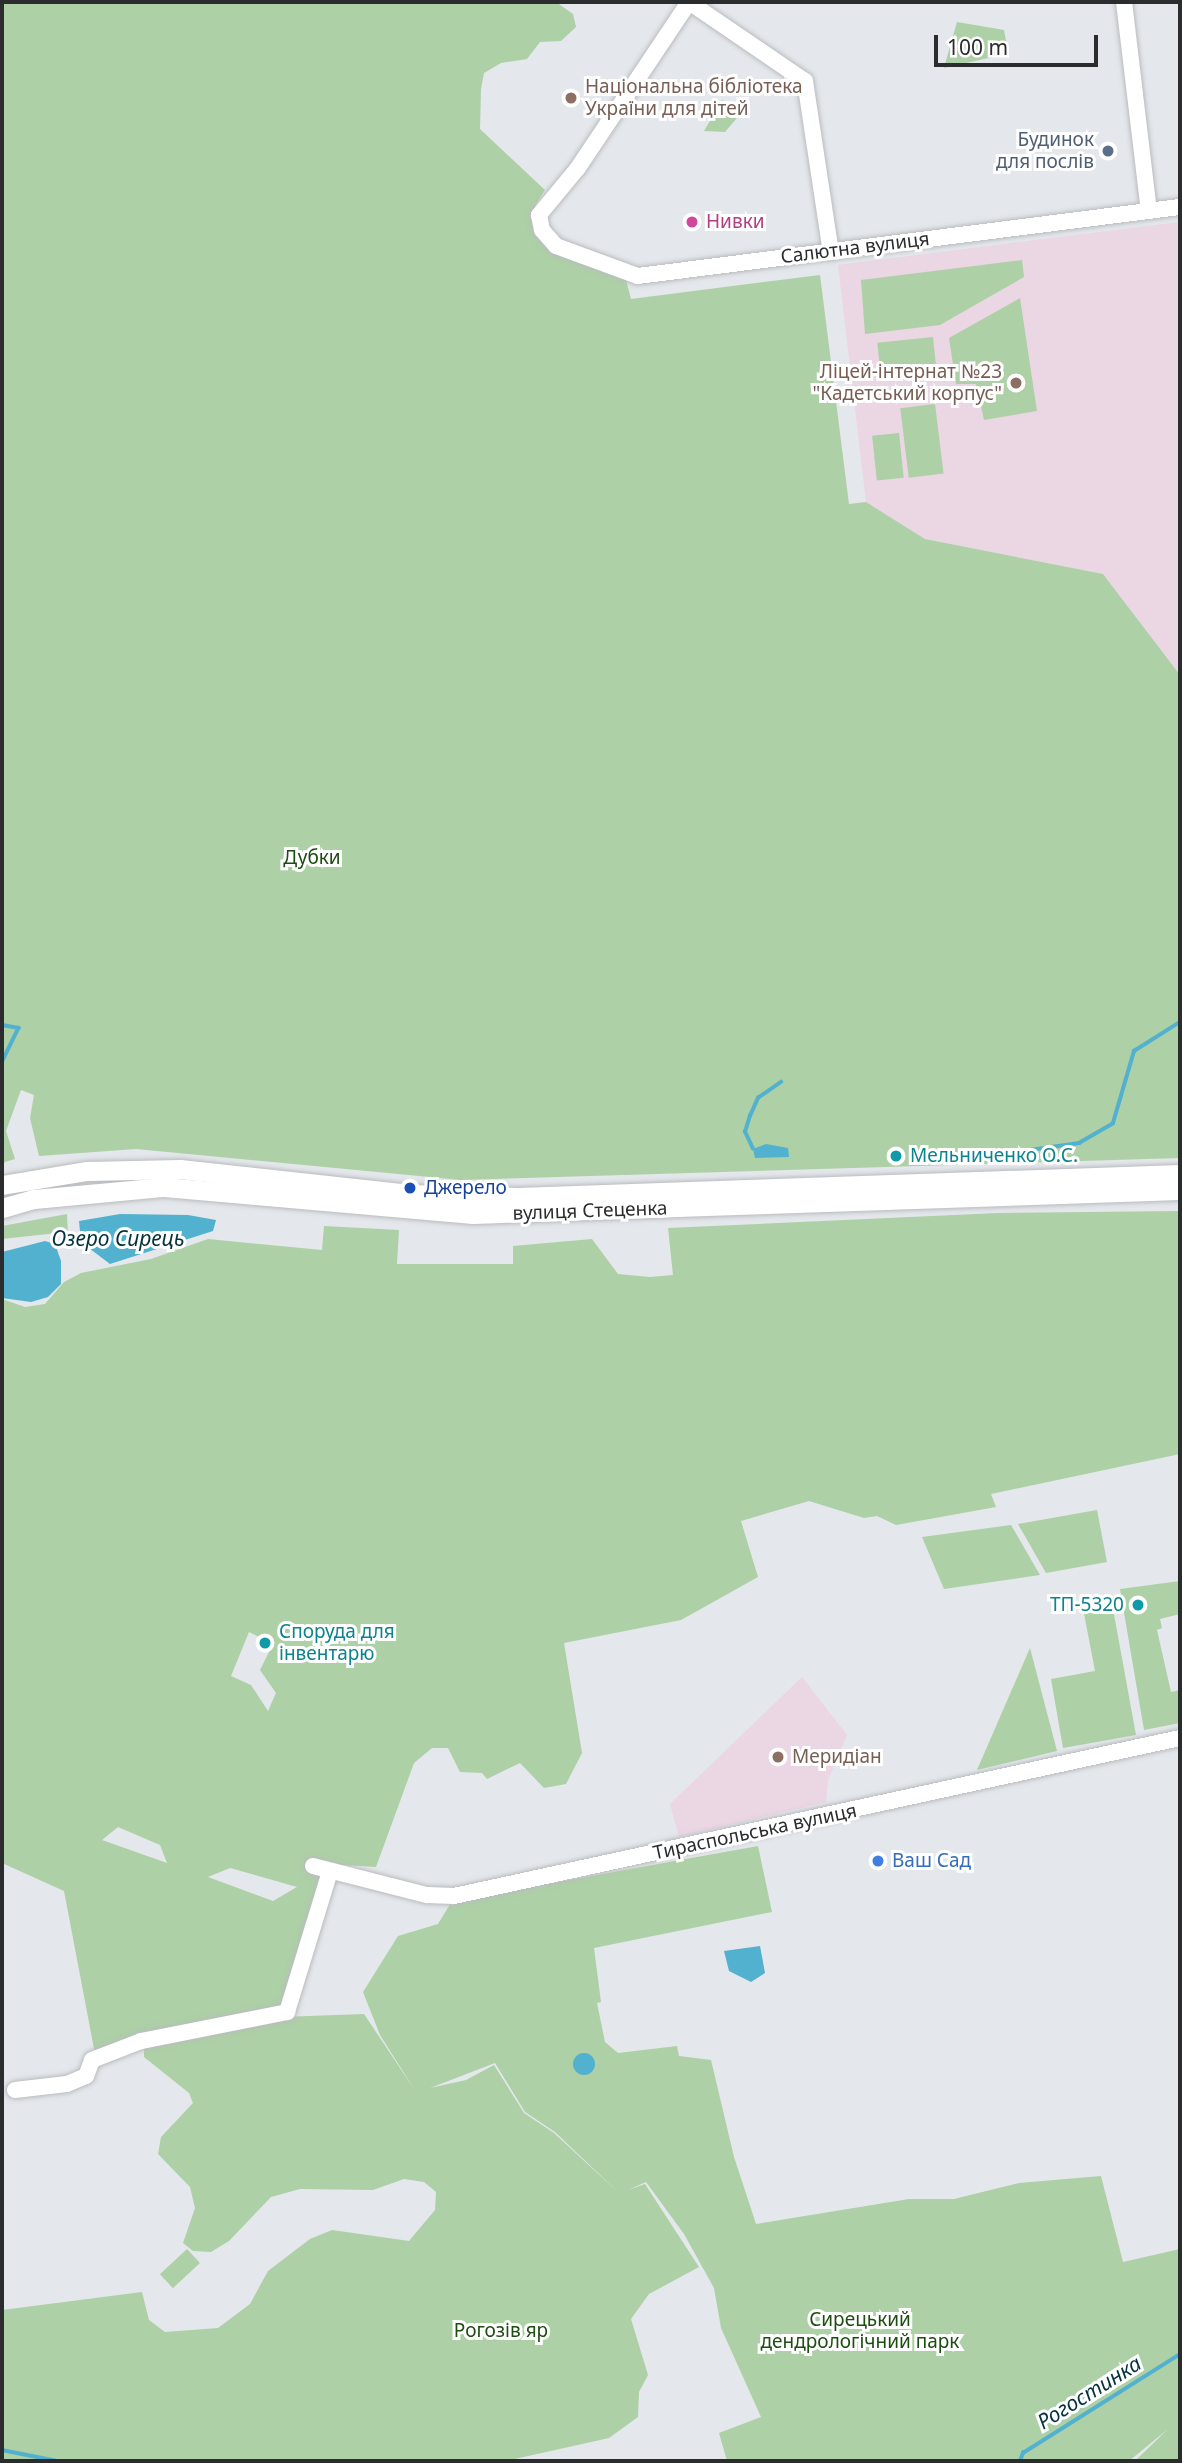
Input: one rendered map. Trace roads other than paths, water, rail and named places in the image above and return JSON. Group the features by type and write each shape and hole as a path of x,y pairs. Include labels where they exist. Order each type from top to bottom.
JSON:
{"main road":[{"name":"вулиця Стеценка","path":"2,1185 87,1171 180,1169 410,1194 518,1197 1180,1174"},
{"name":"вулиця Стеценка","path":"2,1208 33,1199 164,1187 473,1214 1180,1191"}],"street":[{"name":"Салютна вулиця","path":"689,2 577,169 539,215 542,230 556,246 638,276 1180,207"},
{"path":"689,2 805,81 831,251"},
{"path":"1124,2 1149,211"},
{"name":"Тираспольська вулиця","path":"313,1866 427,1895 454,1896 1180,1738"},
{"path":"15,2090 67,2084 86,2076 92,2060 141,2041 287,2012 330,1871"}],"water":[{"path":"766,1144 788,1148 789,1157 755,1158 753,1149"},
{"name":"Озеро Сирець","path":"120,1214 188,1215 216,1220 213,1231 110,1264 81,1242 79,1221"},
{"name":"Озеро Сирець","path":"45,1241 55,1244 61,1261 61,1284 48,1297 31,1302 2,1298 2,1252"},
{"path":"760,1946 765,1973 751,1982 729,1971 724,1951"},
{"path":"584,2053 594,2060 595,2064 588,2074 584,2075 574,2068 573,2064 580,2054"}],"waterway":[{"path":"2,807 2,827"},
{"path":"1023,1151 1079,1143 1113,1123 1134,1051 1180,1022"},
{"path":"2,1025 19,1028 2,1063"},
{"path":"753,1149 745,1132 750,1116 758,1098 781,1082"},
{"name":"Рогостинка","path":"1020,2461 1023,2453 1180,2354"},
{"name":"Рогостинка","path":"2,2450 57,2461"}],"place":[{"name":"Національна бібліотека України для дітей","path":"571,98"},
{"name":"Будинок для послів","path":"1108,151"},
{"name":"Нивки","path":"692,222"},
{"name":"Ліцей-інтернат №23 \"Кадетський корпус\"","path":"1016,383"},
{"name":"Мельниченко О.С.","path":"896,1156"},
{"name":"Джерело","path":"410,1188"},
{"name":"ТП-5320","path":"1138,1605"},
{"name":"Споруда для інвентарю","path":"265,1643"},
{"name":"Меридіан","path":"778,1757"},
{"name":"Ваш Сад","path":"878,1861"}],"park label":[{"name":"Дубки","path":"312,858"},
{"name":"Рогозів яр","path":"501,2331"},
{"name":"Сирецький дендрологічний парк","path":"860,2331"}]}
